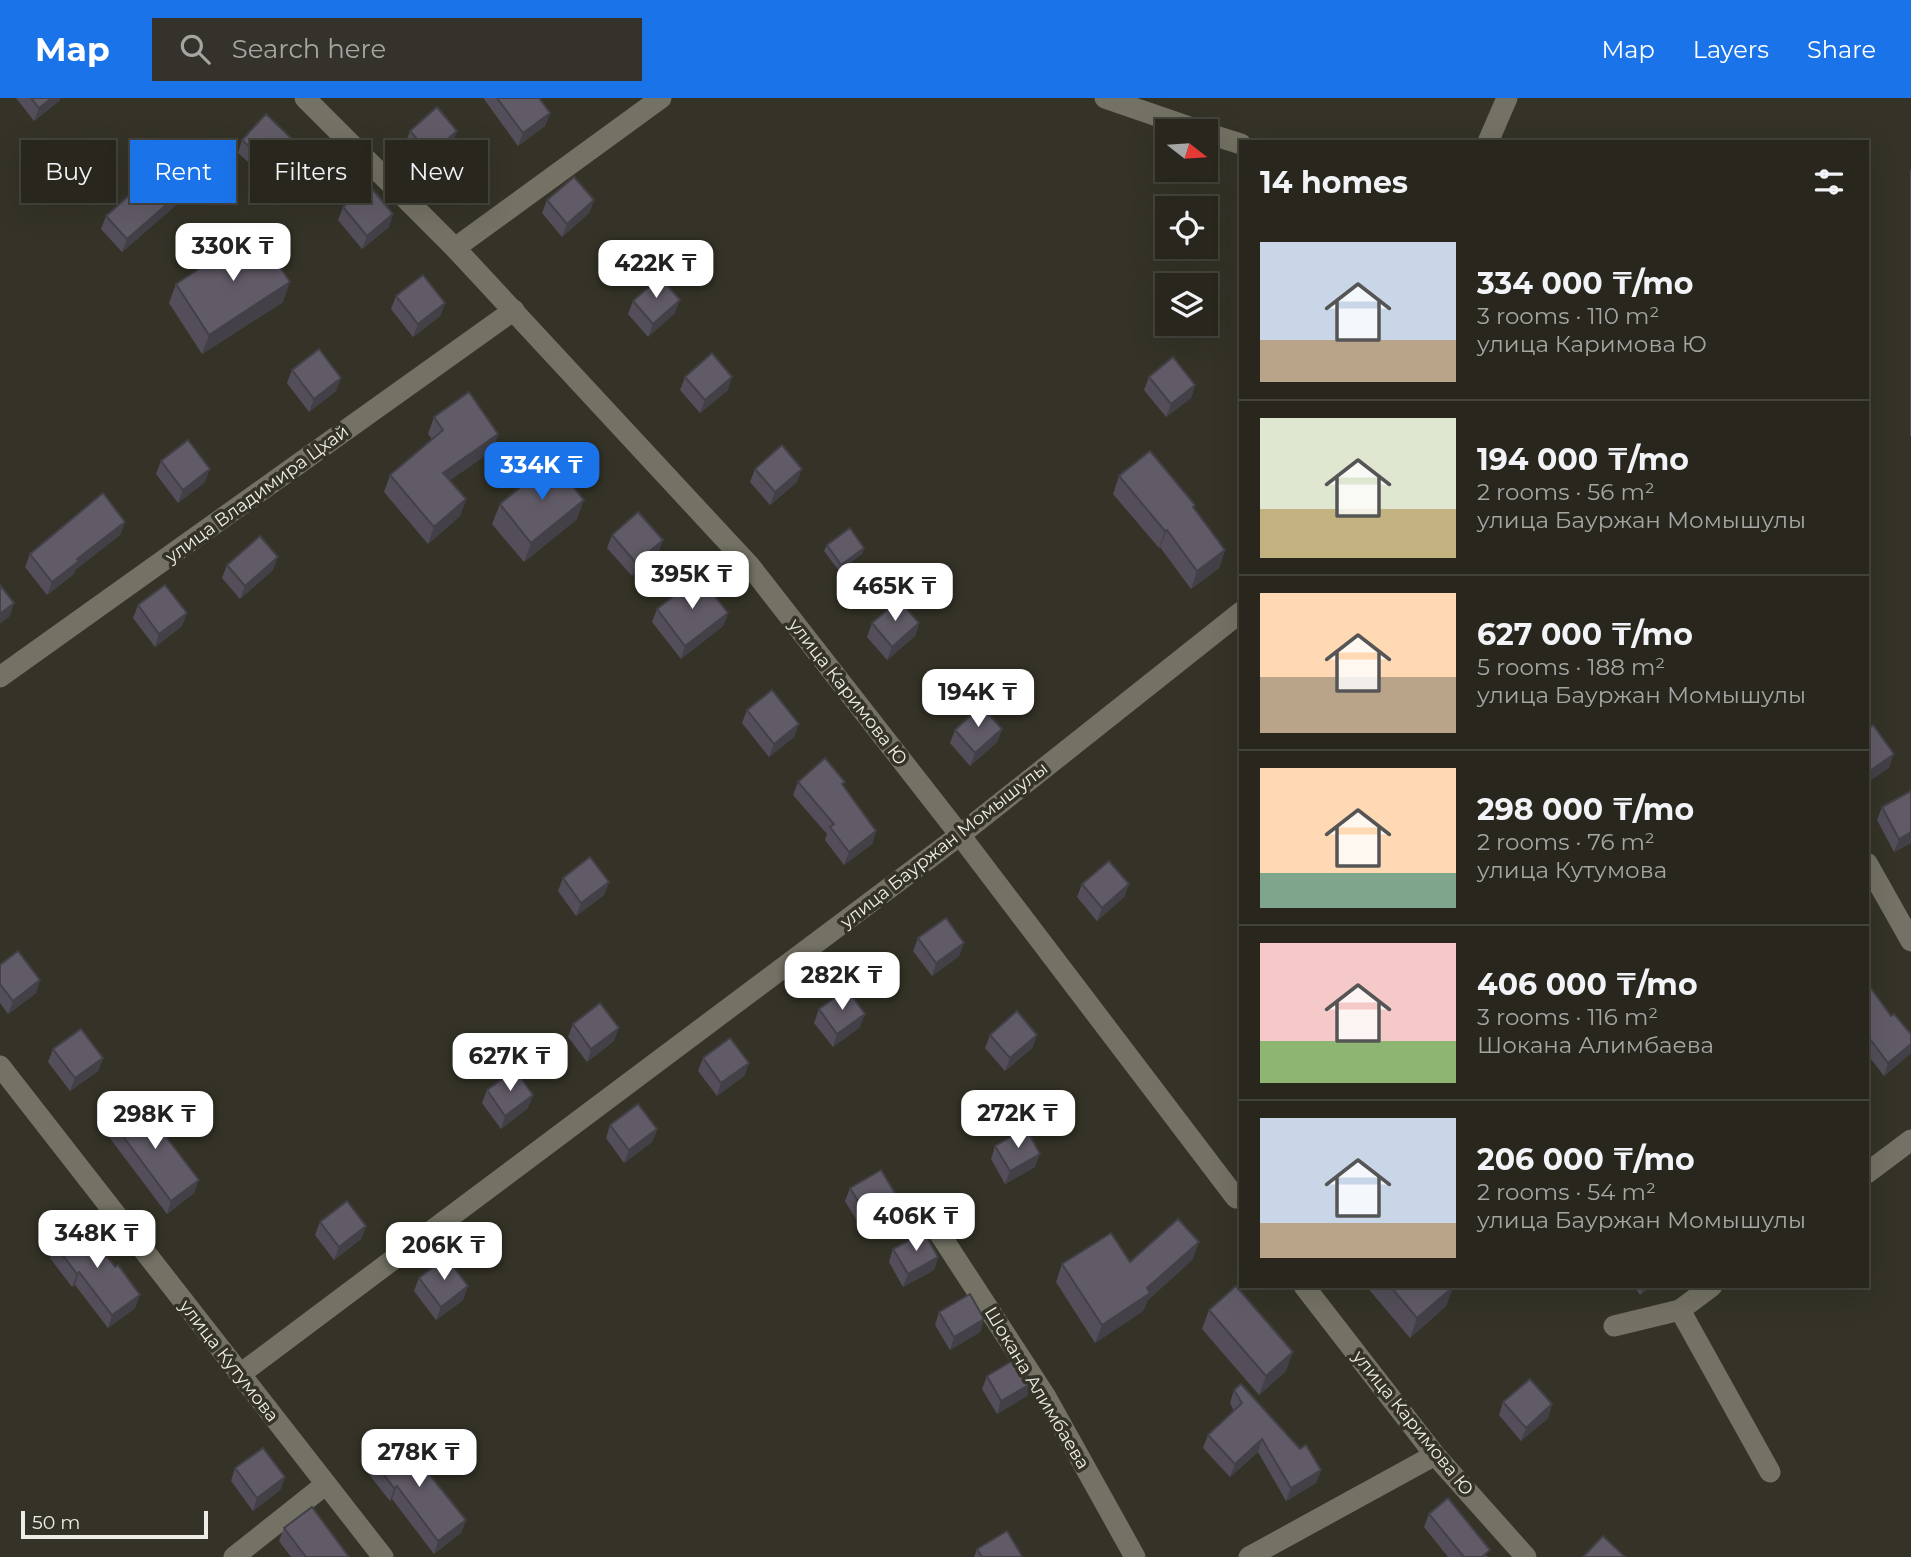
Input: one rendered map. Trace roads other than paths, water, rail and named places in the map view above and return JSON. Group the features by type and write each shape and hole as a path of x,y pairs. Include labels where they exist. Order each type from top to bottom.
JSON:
{"street":[{"name":"улица Каримова Ю","path":"305,98 514,310 750,566 1239,1199"},
{"path":"455,248 660,98"},
{"path":"1105,98 1166,119"},
{"path":"1489,140 1507,98"},
{"path":"1218,137 1239,143"},
{"name":"улица Владимира Цхай","path":"0,677 514,310"},
{"name":"улица Бауржан Момышулы","path":"239,1374 960,835 1239,614"},
{"path":"1869,867 1911,941"},
{"name":"улица Кутумова","path":"0,1066 383,1557"},
{"path":"1869,1171 1911,1140"},
{"name":"Шокана Алимбаева","path":"932,1222 1046,1397 1135,1557"},
{"name":"улица Каримова Ю","path":"1306,1288 1435,1455 1526,1557"},
{"path":"1614,1326 1680,1310 1709,1288"},
{"path":"1680,1310 1770,1472"},
{"path":"1249,1557 1435,1455"},
{"path":"234,1557 326,1484"}]}
